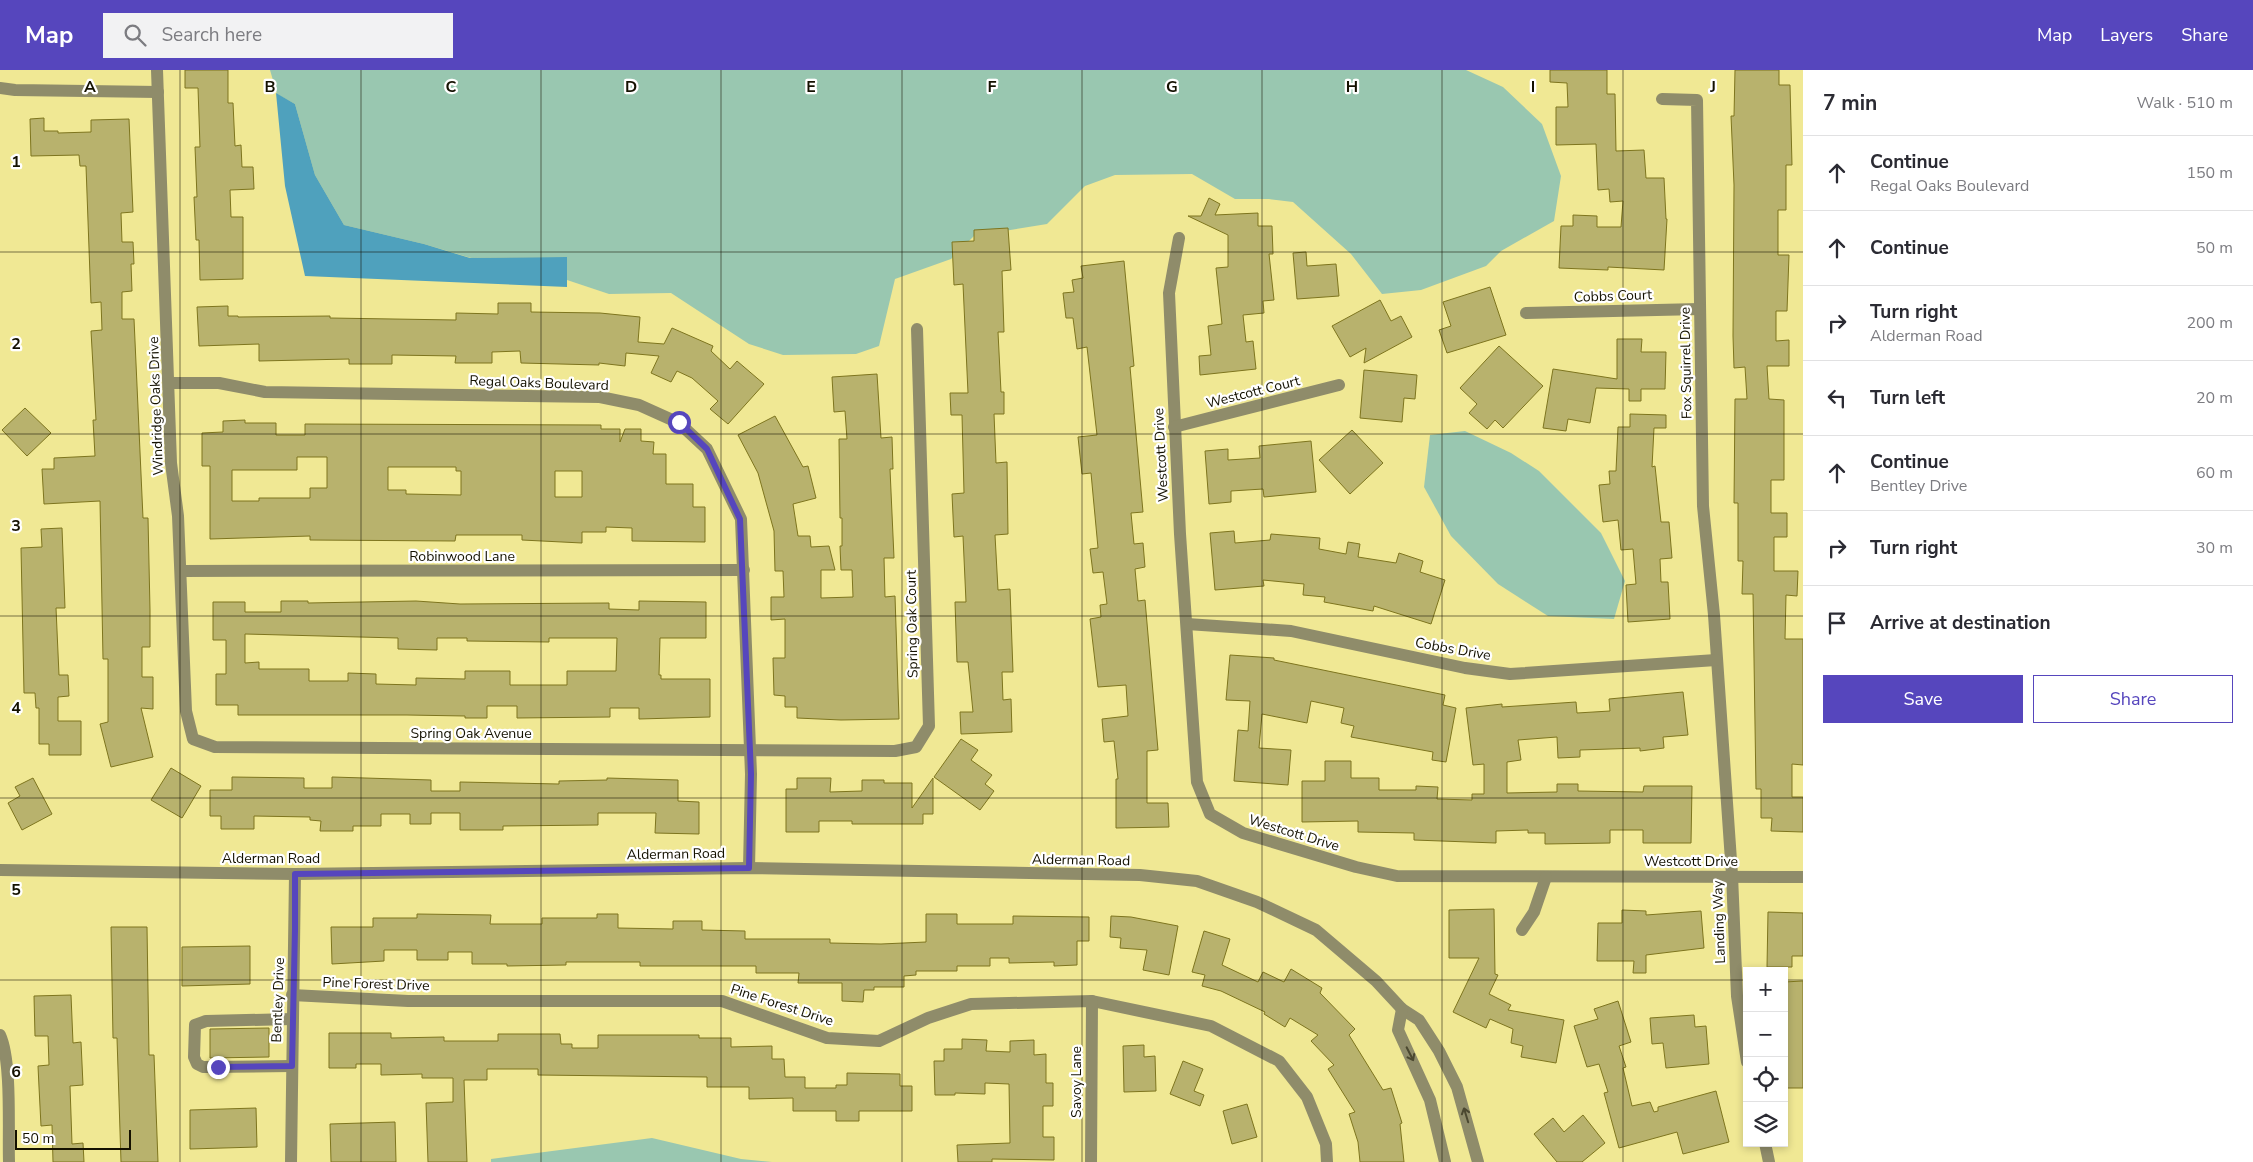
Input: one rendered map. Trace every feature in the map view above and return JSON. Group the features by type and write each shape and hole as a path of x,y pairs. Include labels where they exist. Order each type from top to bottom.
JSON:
{"street":[{"name":"Windridge Oaks Drive","path":"157,70 172,463 178,516 186,711 193,739"},
{"path":"0,88 15,90 158,92"},
{"name":"Fox Squirrel Drive","path":"1662,100 1697,100 1703,506 1716,660"},
{"name":"Westcott Drive","path":"1179,238 1169,293 1174,427 1197,782 1210,814 1242,833 1356,867 1397,876 1732,875 1803,877"},
{"name":"Cobbs Court","path":"1526,313 1700,309"},
{"name":"Spring Oak Court","path":"750,749 901,751 916,747 929,726 917,329"},
{"name":"Regal Oaks Boulevard","path":"169,383 219,383 266,392 600,397 639,405 679,422 707,449 740,519 744,570 750,749 749,868"},
{"name":"Westcott Court","path":"1174,427 1339,385"},
{"name":"Robinwood Lane","path":"181,571 744,570"},
{"name":"Cobbs Drive","path":"1187,624 1291,631 1465,668 1510,674 1716,660"},
{"name":"Landing Way","path":"1716,660 1732,875 1737,996 1746,1057"},
{"name":"Spring Oak Avenue","path":"193,739 215,747 750,749"},
{"name":"Alderman Road","path":"0,870 295,874 749,868 1140,876 1197,881 1257,902 1316,930 1376,981 1402,1009 1419,1020 1439,1051 1457,1087 1478,1162"},
{"name":"Bentley Drive","path":"291,1162 295,874"},
{"path":"1522,930 1534,912 1546,877"},
{"name":"Pine Forest Drive","path":"292,995 408,1002 722,1001 828,1038 878,1041 928,1018 971,1004 1092,1002 1211,1026 1279,1061 1307,1097 1326,1144 1327,1162"},
{"name":"Savoy Lane","path":"1091,1162 1092,1002"},
{"path":"1402,1009 1398,1030 1430,1100 1445,1162"},
{"path":"292,1019 206,1020 199,1022 195,1025 194,1057 198,1064 203,1066 292,1066"},
{"path":"0,1035 4,1043 8,1095 9,1162"},
{"path":"1766,1147 1769,1162"}],"green space":[{"path":"270,70 1466,70 1503,87 1542,124 1561,176 1554,221 1501,251 1486,266 1421,290 1382,294 1351,254 1293,202 1269,199 1235,199 1192,174 1115,175 1085,186 1047,224 974,236 951,259 895,279 879,346 856,354 783,355 749,344 671,293 609,294 567,280 566,257 471,258 424,244 344,225 315,175 295,104 277,94"},
{"path":"1465,431 1511,453 1539,471 1601,533 1625,581 1614,619 1548,616 1498,584 1451,536 1424,487 1430,435"},
{"path":"652,1138 741,1159 772,1162 491,1162 491,1159"}],"water":[{"path":"276,93 295,104 315,175 344,225 424,244 470,258 567,257 567,287 305,276 285,186"}],"building":[{"path":"185,70 228,70 228,103 233,103 235,146 241,145 242,167 253,167 254,189 230,190 231,217 243,217 243,279 200,280 199,240 196,240 194,197 197,197 195,147 200,147 198,88 185,88"},
{"path":"1550,70 1607,70 1607,94 1615,94 1616,151 1644,150 1646,178 1664,178 1667,219 1664,270 1608,267 1608,270 1559,268 1561,226 1573,226 1573,215 1597,216 1597,227 1621,227 1623,201 1610,202 1609,189 1598,190 1596,144 1556,145 1556,107 1568,107 1567,83 1550,82"},
{"path":"1735,70 1779,70 1779,85 1790,85 1792,165 1786,165 1786,210 1778,210 1778,255 1789,255 1787,311 1776,311 1776,341 1789,340 1789,366 1767,366 1769,399 1784,400 1784,480 1771,480 1771,513 1787,513 1787,537 1774,537 1774,571 1798,571 1797,596 1786,595 1785,639 1803,639 1803,765 1792,764 1792,797 1803,797 1803,832 1771,831 1772,818 1761,818 1761,789 1756,789 1753,594 1742,594 1743,561 1738,561 1738,503 1734,503 1735,399 1747,399 1745,367 1734,368 1734,185 1731,116 1734,116"},
{"path":"44,118 44,131 58,131 58,133 91,132 91,120 129,119 133,212 121,213 122,242 133,242 134,264 131,264 132,291 122,292 122,319 134,319 143,518 148,518 150,647 142,647 142,677 153,677 153,709 141,708 153,757 111,767 100,724 108,722 108,659 103,659 100,501 44,504 42,469 54,469 54,458 95,456 93,420 96,420 91,331 102,330 101,302 91,303 86,166 80,166 79,155 31,156 30,119"},
{"path":"1209,198 1220,204 1215,215 1258,213 1258,226 1272,226 1273,254 1269,254 1274,300 1263,301 1264,313 1243,315 1246,342 1253,341 1256,369 1200,375 1199,356 1211,355 1208,326 1222,324 1216,268 1228,267 1228,235 1188,216 1201,216"},
{"path":"1008,228 1011,270 1002,271 1004,332 998,332 1001,392 1004,392 1004,414 994,414 996,463 1007,462 1008,534 995,535 998,590 1010,589 1013,672 1002,672 1003,700 1011,699 1012,732 961,734 960,712 973,712 968,662 957,662 955,602 966,602 963,536 954,537 952,494 964,493 962,415 951,415 950,393 968,393 963,284 954,285 952,242 974,241 974,230"},
{"path":"1306,252 1307,266 1336,264 1339,296 1297,299 1293,253"},
{"path":"1124,261 1134,366 1130,367 1143,512 1131,513 1134,544 1143,543 1145,567 1135,569 1138,601 1145,600 1158,750 1147,751 1147,803 1168,803 1169,827 1116,828 1116,779 1118,779 1114,741 1104,742 1102,719 1128,716 1126,685 1098,687 1090,619 1101,617 1100,605 1107,604 1103,572 1093,573 1090,549 1098,548 1091,473 1082,474 1078,437 1097,435 1087,347 1077,349 1073,318 1066,318 1063,293 1074,292 1072,280 1083,278 1081,266"},
{"path":"1490,287 1506,335 1447,353 1439,330 1451,326 1443,302"},
{"path":"1380,300 1391,321 1401,316 1412,337 1364,363 1366,348 1350,357 1332,326"},
{"path":"498,303 531,303 531,312 600,313 640,317 638,342 664,344 672,328 713,346 711,351 730,369 737,361 764,384 728,424 710,409 718,401 692,378 677,371 671,382 651,373 659,356 626,353 625,366 599,363 599,365 521,363 520,351 492,352 492,363 455,363 456,356 392,355 392,364 349,364 349,359 259,361 259,344 199,346 197,307 228,306 228,316 238,317 330,316 330,318 456,320 456,313 498,314"},
{"path":"1617,339 1642,339 1641,352 1666,352 1665,389 1641,389 1641,401 1629,401 1629,389 1596,388 1590,423 1568,419 1566,431 1543,428 1553,369 1617,379"},
{"path":"1499,346 1543,386 1503,428 1495,420 1487,429 1469,413 1477,404 1460,388"},
{"path":"1364,370 1417,375 1415,399 1404,398 1402,422 1360,418"},
{"path":"877,374 881,438 892,437 893,469 890,469 894,558 884,558 885,597 895,596 899,719 841,720 797,718 797,707 785,707 785,696 774,695 773,658 785,658 785,619 771,620 771,597 784,597 783,571 775,571 774,531 758,473 738,435 775,416 803,467 808,466 816,498 793,504 798,536 810,536 811,547 829,546 835,570 821,570 821,598 853,597 852,570 841,570 842,518 840,518 839,439 847,439 845,411 834,412 832,377"},
{"path":"25,408 51,433 27,456 2,430"},
{"path":"1630,414 1666,415 1666,428 1654,428 1652,467 1655,466 1661,522 1669,522 1672,558 1660,559 1661,582 1668,582 1670,619 1628,622 1626,585 1636,584 1633,549 1621,550 1618,520 1603,522 1599,485 1610,484 1609,471 1616,471 1618,427 1630,427"},
{"path":"245,420 245,423 276,423 276,435 305,435 305,424 601,425 601,429 620,429 620,442 625,429 641,429 641,441 654,442 653,454 666,454 666,484 693,484 693,507 705,507 705,542 632,541 632,528 606,527 606,532 582,532 582,543 522,540 522,535 456,535 455,541 310,540 310,536 210,539 210,466 202,466 202,433 223,432 223,421","holes":["297,457 327,457 327,488 310,488 310,498 259,498 259,501 232,501 232,470 297,470","388,467 456,467 456,471 461,471 461,495 406,494 406,490 388,490","555,471 582,471 582,497 555,497"]},
{"path":"1352,430 1383,463 1350,494 1319,460"},
{"path":"1311,441 1316,492 1264,497 1263,489 1231,491 1231,502 1209,504 1205,451 1228,449 1228,460 1260,458 1259,446"},
{"path":"62,528 65,608 56,608 59,675 68,675 69,696 58,697 58,721 81,721 81,755 49,755 49,744 39,744 39,708 36,708 35,693 24,693 21,548 42,547 41,529"},
{"path":"1234,531 1235,543 1270,540 1271,534 1320,538 1319,549 1346,554 1348,542 1360,544 1358,557 1396,563 1399,553 1423,561 1420,572 1445,580 1431,624 1374,606 1373,611 1324,602 1325,597 1303,595 1304,584 1263,580 1264,586 1215,590 1210,533"},
{"path":"281,601 308,601 308,603 416,601 460,604 609,603 609,609 639,610 639,601 706,602 706,638 660,638 659,675 661,675 661,679 710,679 710,717 639,719 639,708 610,708 610,717 517,718 517,706 487,706 487,718 407,715 238,715 238,705 216,705 216,674 226,674 226,640 213,640 213,602 245,602 245,612 281,612","holes":["245,634 398,638 398,649 437,650 437,638 467,638 467,641 549,642 549,638 617,638 616,671 567,671 567,685 510,685 510,671 465,671 465,679 416,678 416,685 376,684 376,674 348,673 348,681 309,681 309,669 259,669 259,662 245,663"]},
{"path":"1230,655 1274,658 1274,660 1445,695 1443,705 1456,708 1446,762 1432,760 1433,752 1351,737 1354,726 1341,723 1344,708 1311,701 1307,723 1262,714 1259,748 1291,750 1288,785 1234,781 1238,730 1248,731 1250,701 1226,700"},
{"path":"1683,692 1688,735 1663,737 1664,748 1640,751 1640,748 1580,750 1580,757 1558,758 1557,737 1518,740 1521,760 1507,762 1507,793 1557,792 1557,784 1578,784 1578,791 1643,792 1644,786 1692,786 1691,843 1643,843 1643,830 1610,830 1610,843 1545,844 1545,833 1528,833 1528,830 1496,831 1496,843 1414,840 1414,833 1358,832 1358,821 1302,822 1302,781 1325,781 1325,761 1351,761 1351,778 1379,778 1379,790 1416,790 1416,786 1438,787 1437,799 1472,800 1472,794 1484,794 1484,764 1473,765 1466,708 1502,704 1502,707 1576,702 1577,713 1610,711 1609,699"},
{"path":"961,739 978,750 971,760 992,775 985,784 994,791 980,810 934,777"},
{"path":"171,768 201,786 182,818 151,800"},
{"path":"232,777 304,778 304,788 332,788 332,777 431,780 431,791 460,791 460,782 559,784 559,781 607,780 607,778 678,780 678,801 699,802 699,834 655,833 656,813 598,813 598,825 503,826 503,830 460,830 460,813 431,813 431,824 410,824 410,814 381,814 381,826 353,826 353,831 320,831 321,821 310,820 310,817 254,816 254,829 221,829 221,816 210,816 210,790 232,790"},
{"path":"33,778 52,814 22,830 8,803 20,796 15,787"},
{"path":"797,778 831,778 830,792 862,791 862,780 884,780 884,783 912,783 912,808 933,778 933,814 923,814 923,824 852,824 852,821 819,821 819,832 786,832 786,789 797,789"},
{"path":"1494,909 1495,974 1498,975 1489,994 1511,1005 1508,1010 1564,1020 1556,1063 1521,1057 1523,1046 1511,1043 1513,1029 1490,1019 1486,1028 1453,1012 1479,958 1449,958 1449,910"},
{"path":"1622,910 1646,911 1646,915 1701,911 1704,948 1646,955 1646,973 1633,973 1634,961 1597,961 1598,923 1622,923"},
{"path":"1768,912 1803,913 1803,956 1792,956 1792,967 1767,967"},
{"path":"417,914 491,915 490,924 542,924 542,918 597,918 597,914 618,914 618,928 673,929 673,921 702,921 702,930 745,931 745,939 830,939 830,943 881,944 926,942 926,914 957,914 957,924 1013,924 1013,916 1089,917 1089,941 1077,941 1077,965 1054,966 1054,962 1009,963 1009,958 990,958 990,966 957,966 957,971 916,971 916,975 904,976 904,987 874,987 874,990 864,990 863,1002 842,1001 842,983 798,983 799,973 756,973 756,966 640,966 640,962 566,962 566,965 507,966 507,964 472,964 472,952 448,952 448,960 417,960 417,950 384,950 384,961 332,964 331,927 373,927 373,918 417,918"},
{"path":"1111,916 1131,917 1178,926 1169,975 1143,970 1147,950 1120,948 1121,938 1110,937"},
{"path":"111,927 147,927 149,1055 154,1055 158,1162 121,1162 117,1038 113,1038"},
{"path":"1204,931 1230,939 1222,965 1258,982 1263,972 1284,982 1291,969 1322,988 1320,993 1355,1029 1349,1035 1383,1090 1391,1088 1402,1123 1400,1124 1404,1162 1360,1162 1358,1142 1349,1114 1355,1112 1328,1069 1334,1065 1311,1041 1318,1035 1290,1018 1285,1027 1264,1014 1265,1012 1221,991 1202,986 1205,975 1192,972"},
{"path":"250,946 250,984 182,986 182,947"},
{"path":"1803,981 1803,1088 1788,1088 1788,982"},
{"path":"71,995 73,1043 81,1042 83,1085 70,1086 72,1144 83,1143 84,1162 53,1162 52,1125 41,1126 38,1066 49,1065 48,1036 35,1036 34,996"},
{"path":"1618,1001 1631,1042 1619,1046 1626,1067 1623,1068 1632,1106 1650,1102 1654,1112 1658,1111 1658,1107 1716,1091 1729,1142 1683,1154 1677,1132 1619,1148 1604,1093 1608,1092 1599,1064 1587,1067 1574,1026 1598,1019 1594,1009"},
{"path":"1694,1015 1695,1027 1706,1026 1709,1064 1666,1068 1663,1043 1652,1044 1650,1018"},
{"path":"269,1028 269,1057 210,1058 210,1029"},
{"path":"329,1033 391,1033 391,1038 444,1037 444,1041 498,1041 498,1034 560,1034 561,1044 572,1044 572,1048 598,1048 598,1035 699,1035 699,1038 731,1038 731,1047 772,1046 772,1059 784,1059 785,1077 805,1077 805,1088 836,1088 836,1085 847,1085 847,1073 900,1074 900,1086 912,1086 912,1111 859,1111 859,1121 836,1121 836,1111 793,1111 793,1098 749,1099 749,1087 707,1087 707,1077 538,1075 538,1069 487,1069 487,1080 464,1080 467,1162 428,1162 426,1103 453,1102 453,1078 422,1078 422,1074 381,1075 381,1064 356,1064 356,1068 329,1068"},
{"path":"962,1039 987,1040 986,1051 1010,1052 1010,1041 1034,1040 1034,1055 1046,1054 1046,1083 1053,1083 1053,1106 1043,1106 1043,1137 1054,1137 1054,1160 992,1159 992,1162 958,1162 957,1145 1010,1143 1009,1084 985,1083 985,1094 955,1093 955,1095 935,1095 934,1061 944,1061 944,1049 962,1049"},
{"path":"1144,1045 1144,1057 1155,1056 1156,1091 1124,1092 1123,1046"},
{"path":"1183,1061 1203,1069 1194,1091 1204,1095 1200,1106 1170,1094"},
{"path":"1247,1104 1257,1137 1232,1144 1223,1111"},
{"path":"256,1108 257,1147 190,1149 190,1110"},
{"path":"1583,1115 1605,1143 1582,1162 1557,1162 1534,1134 1553,1118 1564,1132"},
{"path":"395,1122 396,1162 331,1162 330,1124"}],"route":[{"path":"218,1067 292,1066 295,874 749,868 751,774 744,570 740,519 707,449 679,422"}]}
